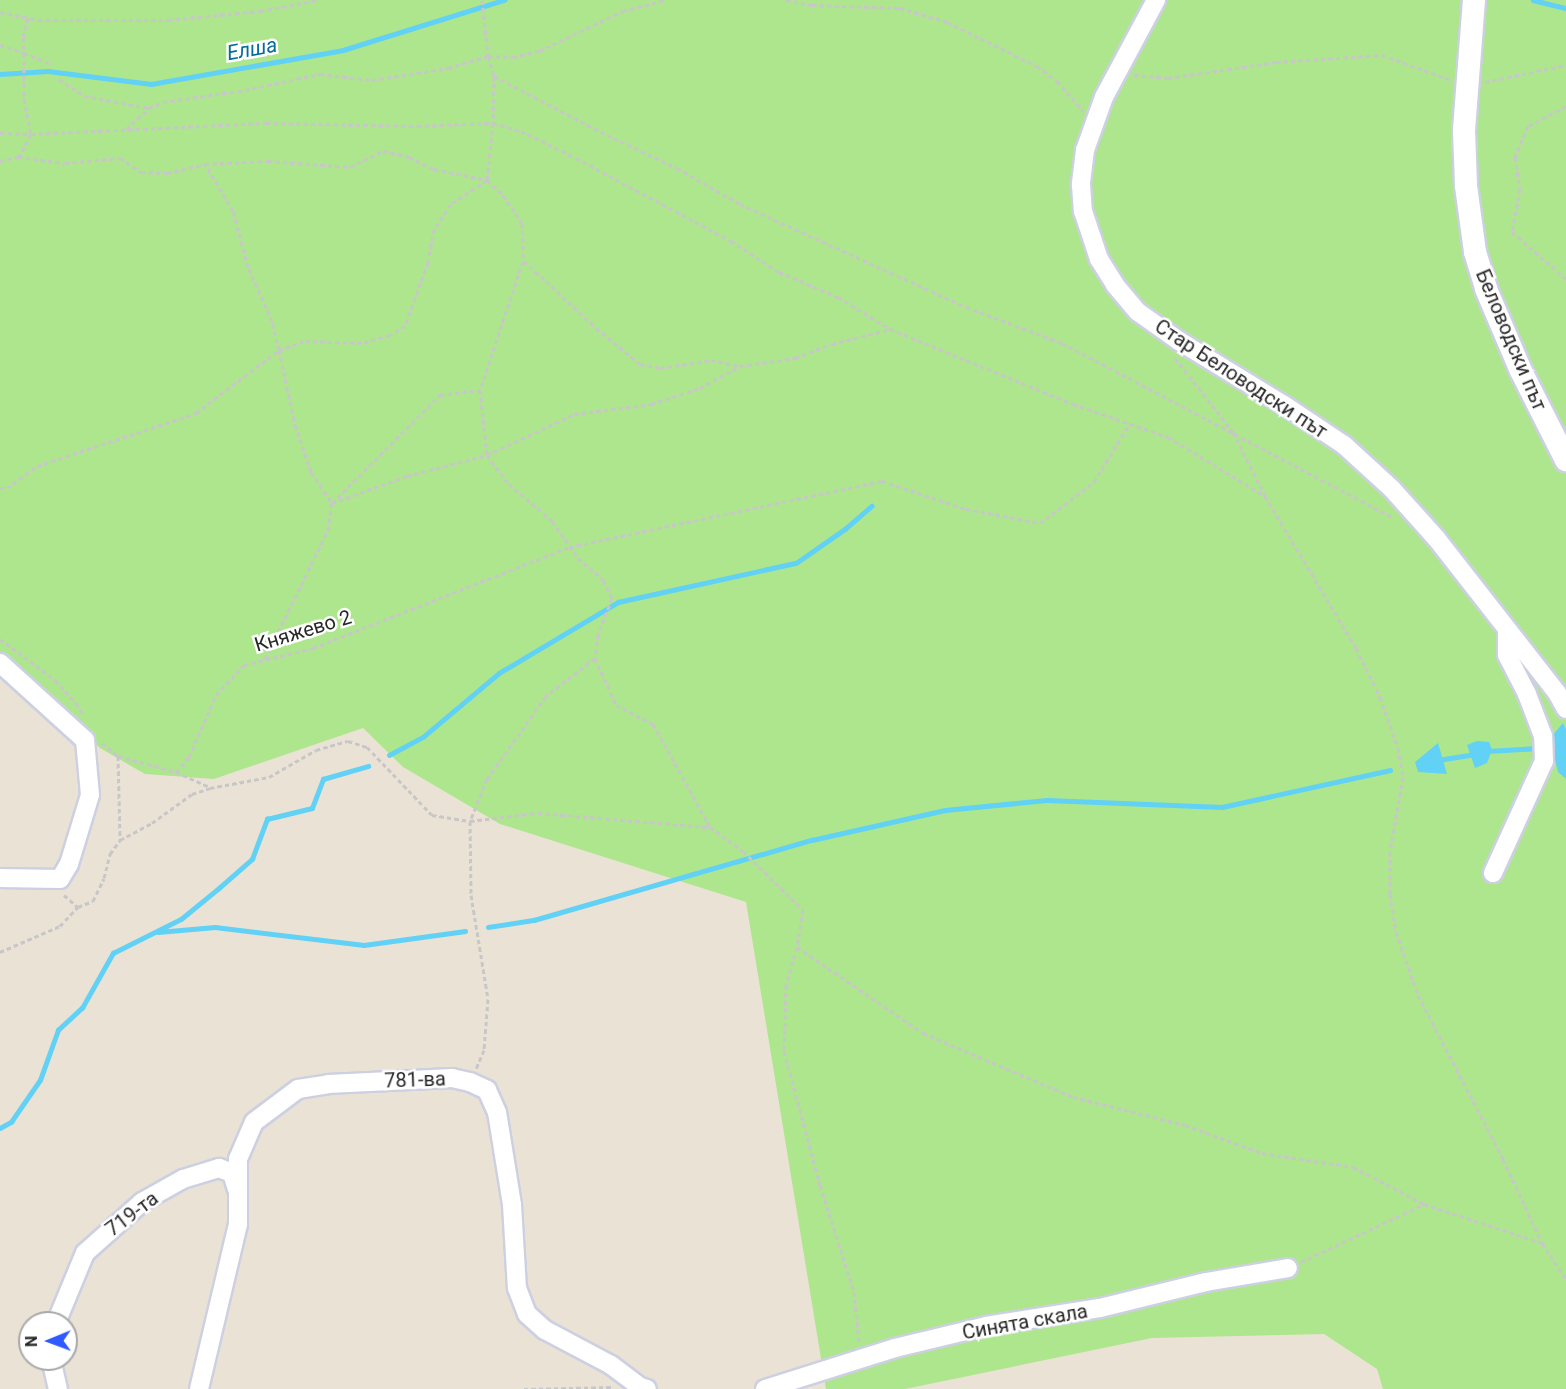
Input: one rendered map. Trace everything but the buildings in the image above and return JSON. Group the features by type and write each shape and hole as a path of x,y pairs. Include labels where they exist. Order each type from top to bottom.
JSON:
{"street":[{"name":"Стар Беловодски път","path":"1156,0 1117,73 1084,150 1081,185 1083,211 1099,259 1115,285 1138,312 1179,341 1284,405 1344,445 1392,489 1436,538 1557,693 1566,709"},
{"name":"Беловодски път","path":"1474,0 1465,153 1466,186 1475,252 1486,289 1521,371 1566,460"},
{"path":"1493,873 1544,761 1543,736 1527,694 1507,655 1507,630"},
{"path":"0,663 90,739 90,795 69,864 60,879 0,878"},
{"name":"781-ва","path":"199,1389 238,1224 238,1159 254,1122 298,1089 328,1084 452,1078 470,1082 487,1090 497,1113 512,1205 517,1288 527,1314 545,1330 611,1365 644,1388"},
{"name":"719-та","path":"61,1311 85,1253 141,1202 194,1175 219,1168 232,1173 239,1194"},
{"name":"Синята скала","path":"765,1389 895,1348 986,1326 1100,1308 1206,1282 1288,1268"},
{"path":"54,1371 58,1389"}],"path":[{"path":"0,12 28,18 76,21 168,20 260,11 318,0"},
{"path":"482,0 488,56 494,76 493,123 487,180"},
{"path":"126,129 149,108 163,102 245,90 320,74 372,80 448,68 488,56 513,57 539,51 623,11 664,0"},
{"path":"786,0 812,5 900,8 947,21 1037,66 1057,81 1094,124"},
{"path":"18,158 32,134 24,99 26,66 23,37 28,18"},
{"path":"0,45 51,64"},
{"path":"1117,73 1168,78 1276,62 1382,55 1469,87 1504,76 1566,65"},
{"path":"494,76 607,135 677,168 740,204 966,307 1062,343 1396,519"},
{"path":"59,79 84,96 149,108"},
{"path":"1566,106 1528,126 1515,158 1520,189 1512,232 1566,279"},
{"path":"0,133 32,134 266,123 417,126 493,123 521,131 731,241 778,272 838,297 890,329 1073,404 1168,436 1264,496"},
{"path":"0,161 18,158 65,163 120,158 141,172 167,173 205,164 268,161 350,167 383,151 409,157 434,169 487,180 503,195 522,223 523,261 480,390 487,455 509,484 552,521 569,547 603,580 612,598 598,634 595,658 616,705 653,724 710,827 743,851 803,910 797,946 786,986 784,1052 820,1185 854,1292 860,1360"},
{"path":"205,164 233,211 248,267 272,321 301,444 311,472 332,503"},
{"path":"0,488 7,488 37,466 196,413 279,350 304,341 362,343 390,335 405,326 428,262 435,229 451,204 487,180"},
{"path":"523,261 596,328 640,364 660,368 711,360 740,366 795,358 832,344 890,329"},
{"path":"1167,349 1233,432 1264,496 1356,648 1380,697 1398,748 1403,777 1390,852 1390,894 1396,932 1418,995 1503,1159 1542,1243 1566,1279"},
{"path":"332,503 407,476 487,455 574,414 651,404 700,388 740,366"},
{"path":"266,659 328,530 332,503 440,394 480,390"},
{"name":"Княжево 2","path":"176,772 189,757 216,695 244,665 314,648 569,547 882,481 966,509 1040,523 1094,482 1130,423"},
{"path":"0,639 55,680 76,703 86,720"},
{"path":"470,1082 484,1050 488,999 471,896 470,821 487,779 546,696 595,658"},
{"path":"90,739 118,756 176,772 210,788"},
{"path":"0,952 60,926 78,907 93,901 104,878 110,854 120,840 153,823 192,794 210,788 269,777 316,750 348,741 367,747 432,815 470,821 538,813 710,827"},
{"path":"118,756 120,840"},
{"path":"60,879 65,898 78,907"},
{"path":"797,946 923,1034 1073,1097 1185,1125 1262,1153 1353,1167 1424,1204 1542,1243"},
{"path":"1288,1268 1424,1204"},
{"path":"524,1389 644,1388"}],"green space":[{"path":"0,0 1566,0 1566,1389 1383,1389 1377,1369 1324,1334 1152,1338 905,1389 826,1389 746,902 500,824 403,767 363,728 214,779 145,774 100,748 0,652"}],"water":[{"path":"1563,723 1566,729 1566,779 1558,772 1552,747 1552,736"},
{"path":"1477,741 1489,742 1492,750 1487,763 1475,768 1467,745"},
{"path":"1438,743 1447,774 1418,772 1415,762"}],"waterway":[{"name":"Елша","path":"0,74 48,71 151,84 343,50 504,0"},
{"name":"Елша","path":"1533,0 1566,8"},
{"path":"389,755 423,737 499,673 618,602 796,563 845,529 871,506"},
{"path":"1488,751 1539,748"},
{"path":"1438,760 1474,754"},
{"path":"0,1128 11,1122 40,1080 58,1030 82,1008 113,953 181,919 219,888 252,859 267,819 312,808 323,779 368,766"},
{"path":"488,927 534,920 812,840 945,810 1047,800 1222,807 1390,770"},
{"path":"158,932 215,927 364,945 465,931"}]}
